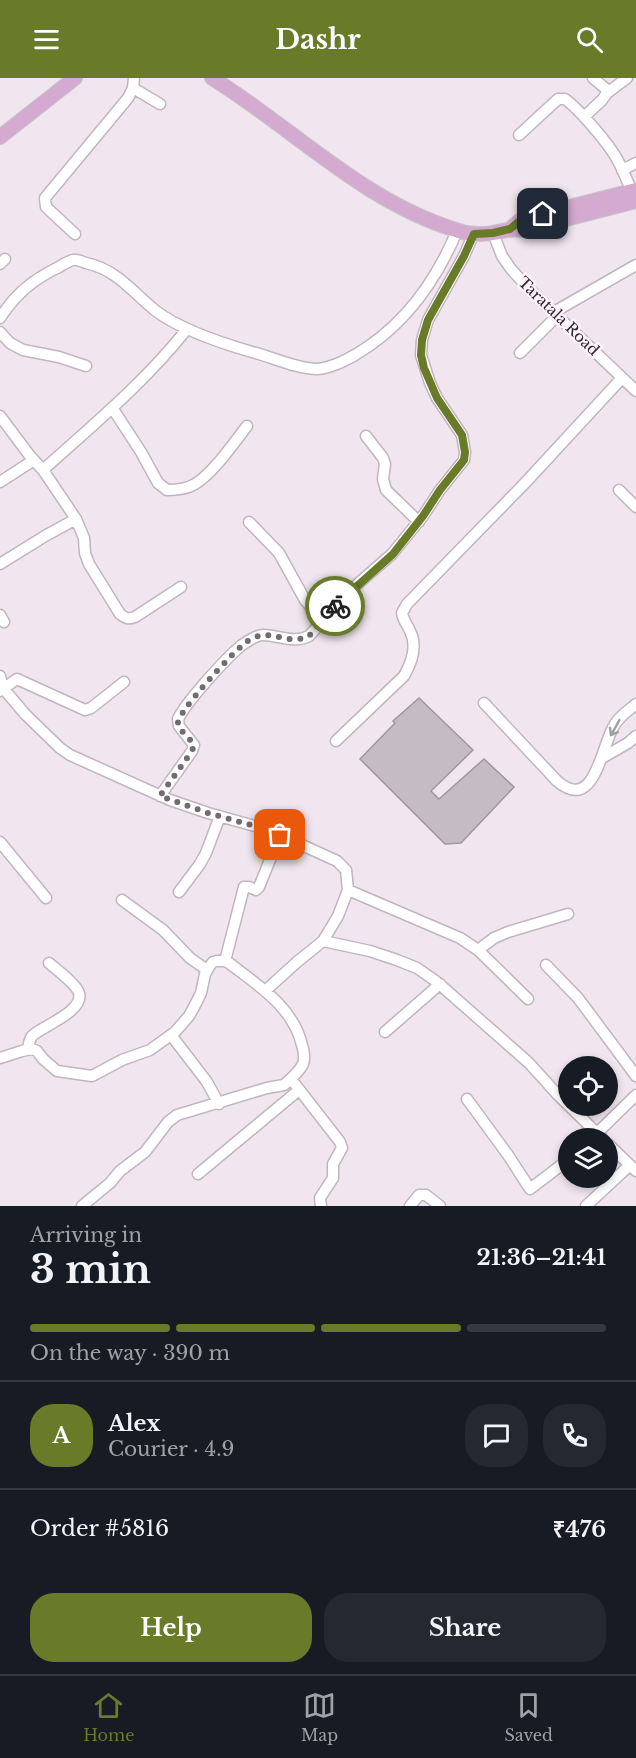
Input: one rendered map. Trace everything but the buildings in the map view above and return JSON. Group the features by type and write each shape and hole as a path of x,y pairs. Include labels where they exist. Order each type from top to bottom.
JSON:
{"main road":[{"path":"0,136 75,78"},
{"path":"212,78 341,171 418,215 457,231 474,234 510,229 523,230 635,194"}],"street":[{"path":"593,78 607,93"},
{"path":"584,117 607,93 627,78"},
{"path":"75,234 46,207 45,198 128,98 134,83 160,104"},
{"path":"519,135 558,99 565,99 584,117 611,150 635,194"},
{"path":"622,170 636,163"},
{"path":"0,318 21,291 40,277 74,260 94,265 118,276 157,311 187,329 290,364 317,369 339,364 373,344 397,323 416,302 447,256 457,231"},
{"name":"Taratala Road","path":"493,233 502,256 511,269 636,391"},
{"path":"160,796 194,745 179,726 179,716 219,669 252,638 261,635 303,639 309,636 352,589 393,554 464,460 462,435 434,391 421,355 422,340 428,320 474,234"},
{"path":"520,352 555,314 636,265"},
{"path":"43,470 113,409 187,329"},
{"path":"0,332 10,343 23,350 59,357 86,366"},
{"path":"336,741 404,676 409,667 414,655 414,643 402,613 407,604 526,482 622,378"},
{"path":"113,409 158,483 167,490 183,488 202,478 218,463 247,426"},
{"path":"0,416 43,470 76,519 84,538 84,553 89,564 120,614 129,619 135,617 181,586"},
{"path":"366,436 383,458 385,469 383,479 386,490 418,522"},
{"path":"0,482 34,460"},
{"path":"619,490 636,507"},
{"path":"0,564 76,519"},
{"path":"249,522 279,553 300,593 322,620"},
{"path":"0,676 2,690 46,735 70,755 160,796 269,830 337,861 343,866 348,876 348,890 338,916 323,941 266,991"},
{"path":"2,690 17,679 23,680 85,710 91,708 124,682"},
{"path":"484,703 565,787 576,790 588,785 602,758 615,724 636,704"},
{"path":"602,758 636,736"},
{"path":"179,891 206,853 219,816"},
{"path":"225,961 244,887 256,890 260,887 280,835"},
{"path":"0,842 46,898"},
{"path":"348,890 460,938 478,950 528,999"},
{"path":"122,900 163,930 190,958 207,970"},
{"path":"478,950 494,938 508,932 568,914"},
{"path":"323,941 370,951 397,960 417,968 440,984 529,1063 589,1128"},
{"path":"0,1058 28,1049 37,1051 57,1071 92,1076 122,1060 150,1050 171,1035 189,1017 201,993 207,970 213,962 225,961 266,991 282,1006 293,1021 299,1034 304,1056 303,1063 291,1079 284,1085 177,1115 168,1122 145,1152 120,1171 110,1183 82,1206"},
{"path":"28,1049 32,1036 60,1018 79,999 75,987 49,963"},
{"path":"546,965 578,998 636,1076"},
{"path":"386,1032 440,984"},
{"path":"171,1035 207,1082 219,1104"},
{"path":"291,1079 340,1142 342,1148 333,1164 333,1178 320,1198 321,1206"},
{"path":"198,1174 299,1090"},
{"path":"605,1128 636,1095"},
{"path":"467,1099 530,1189 558,1168"},
{"path":"586,1206 633,1168 618,1154"},
{"path":"410,1206 418,1196 426,1195 440,1206"}],"way so far":[{"path":"280,835 160,796 194,745 179,726 178,719 205,684 242,645 261,635 303,639 309,636 335,606"}],"route":[{"path":"335,606 393,554 464,460 462,435 437,398 424,368 421,355 422,340 428,320 474,234 510,229 522,219 543,214"}]}
